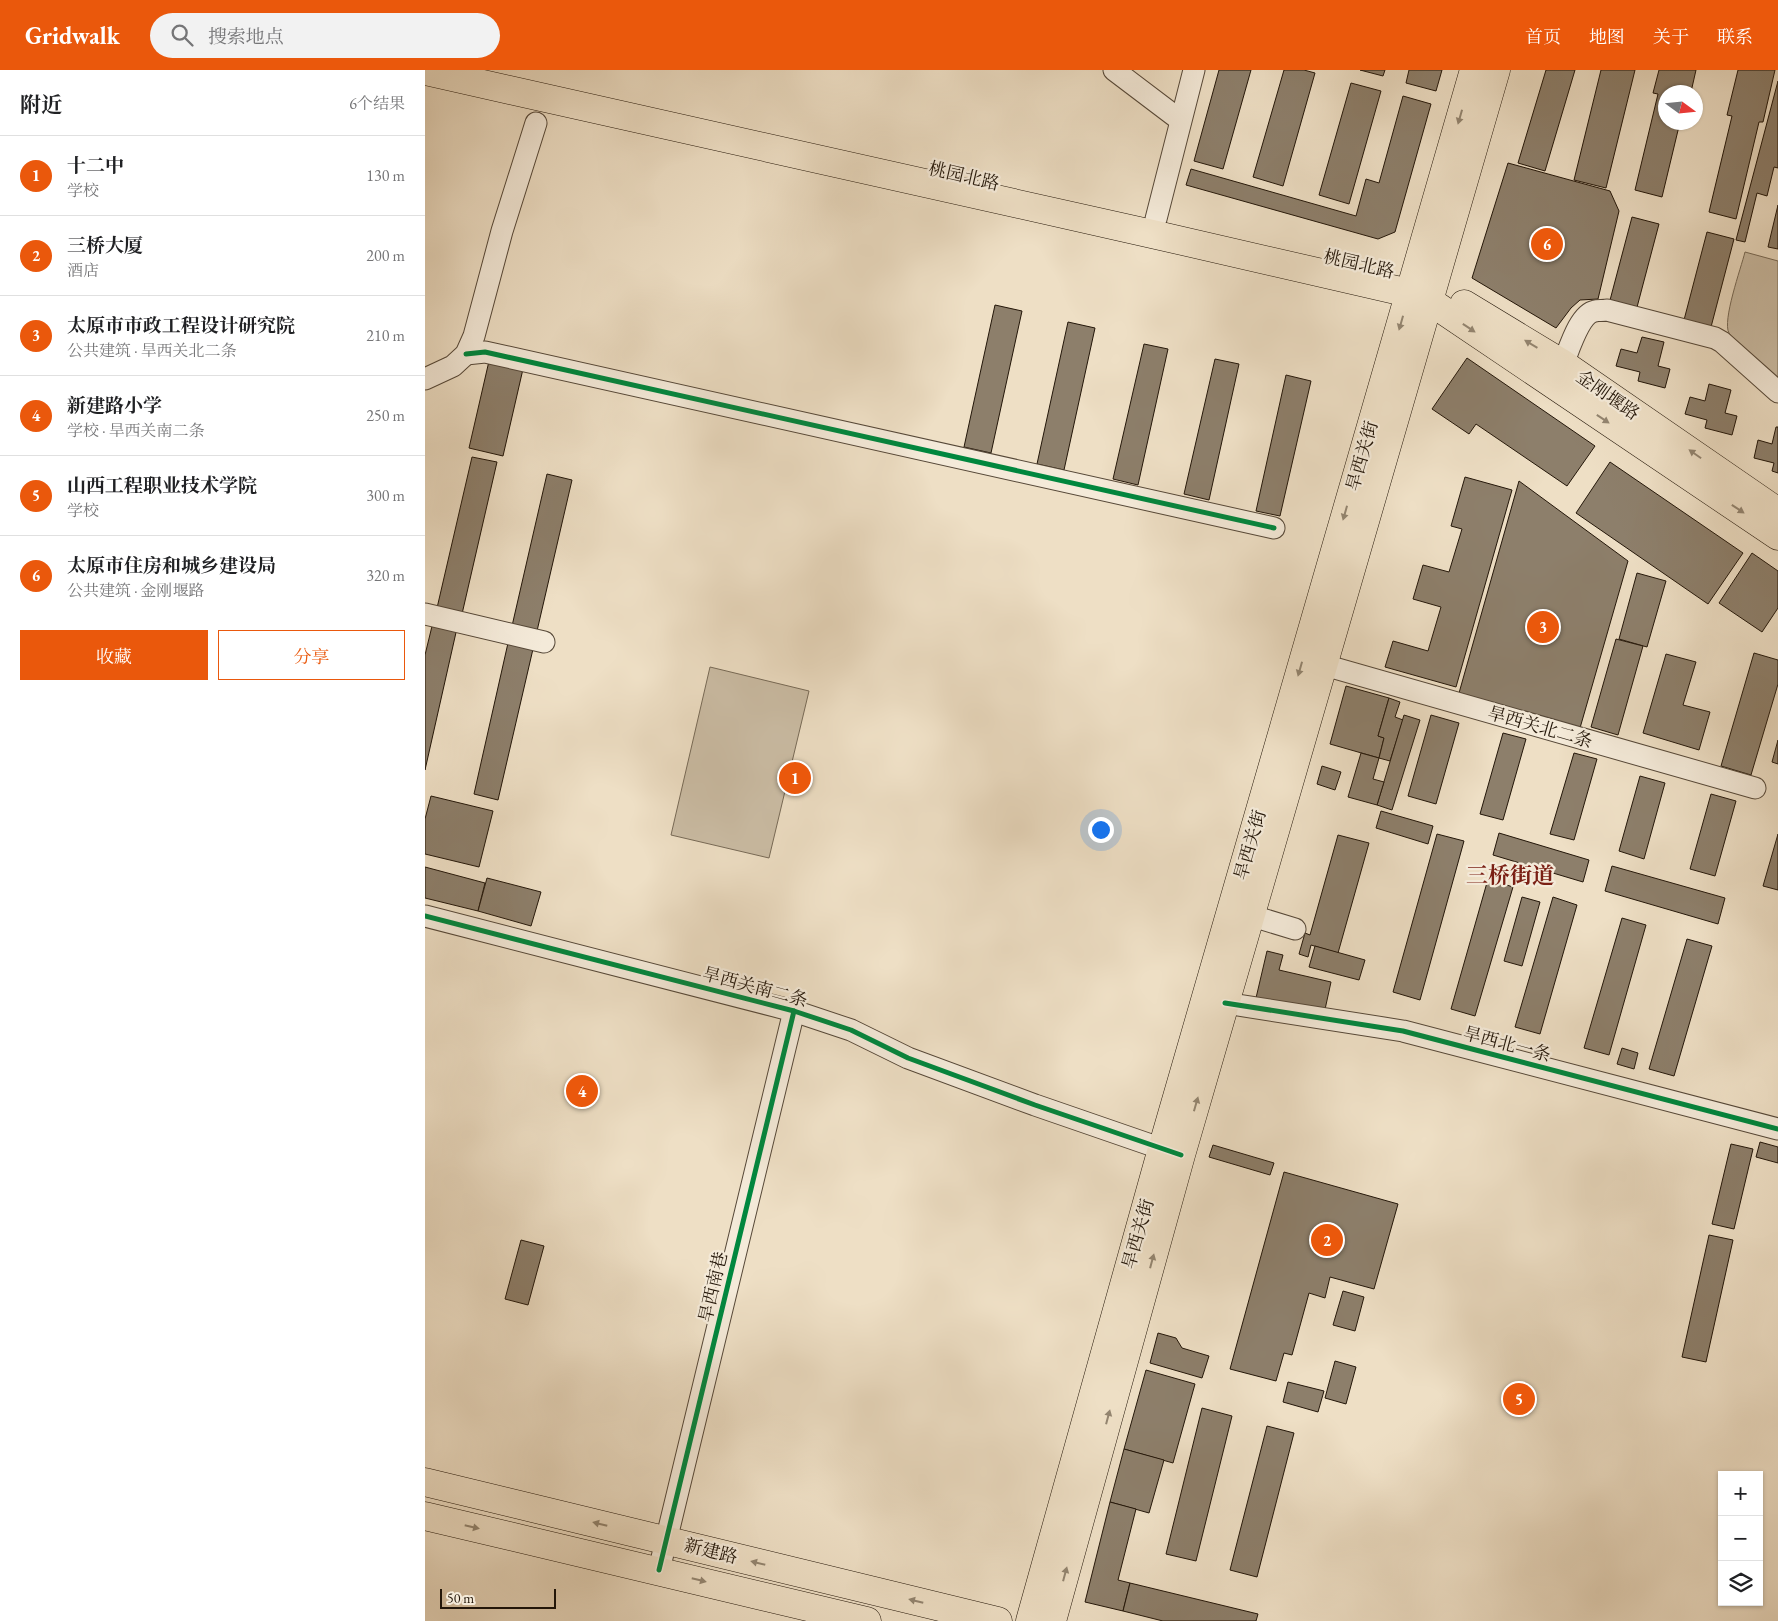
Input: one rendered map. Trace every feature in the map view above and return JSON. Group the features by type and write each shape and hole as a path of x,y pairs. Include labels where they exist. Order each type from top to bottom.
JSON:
{"main road":[{"path":"425,70 1152,234 1421,289 1778,536"},
{"name":"桃园北路","path":"493,70 1156,219 1421,289"},
{"name":"旱西关街","path":"1052,1621 1172,1152 1225,1002 1241,913 1324,665 1421,289 1474,70"},
{"name":"旱西关街","path":"1029,1621 1172,1152 1421,289 1496,70"},
{"name":"金刚堰路","path":"1421,289 1563,364 1778,512"},
{"name":"新建路","path":"425,1482 998,1621"},
{"name":"新建路","path":"425,1516 659,1570 867,1621"}],"street":[{"path":"1114,70 1180,120"},
{"path":"1156,219 1194,70"},
{"path":"425,379 453,366 466,354 474,336 502,231 536,123"},
{"path":"1563,364 1578,327 1584,318 1593,311 1607,310 1715,338 1722,342 1778,392"},
{"path":"466,354 485,352 1274,528"},
{"path":"425,614 544,642"},
{"name":"旱西关北二条","path":"1324,665 1755,788"},
{"path":"1241,913 1295,929"},
{"name":"旱西关南二条","path":"425,916 794,1010 851,1030 908,1058 1172,1152"},
{"name":"旱西北一条","path":"1225,1002 1403,1031 1778,1129"},
{"name":"旱西南巷","path":"659,1570 794,1010"}],"shaded area":[{"path":"1745,252 1778,261 1778,382 1739,347 1729,333 1728,318 1730,306"},
{"path":"710,667 809,691 769,858 671,835"}],"building":[{"path":"1219,70 1251,70 1223,169 1194,161"},
{"path":"1284,70 1304,70 1315,73 1283,186 1253,177"},
{"path":"1360,70 1385,70 1383,76"},
{"path":"1409,70 1442,70 1436,91 1406,83"},
{"path":"1546,70 1575,70 1545,171 1518,163"},
{"path":"1601,70 1635,70 1606,188 1574,180"},
{"path":"1659,70 1696,70 1693,85 1658,85 1658,94 1653,93"},
{"path":"1738,70 1775,70 1763,122 1759,122 1736,219 1709,212 1732,116 1727,115"},
{"path":"1778,81 1778,168 1774,167 1767,196 1757,193 1745,242 1736,240"},
{"path":"1351,83 1381,91 1349,204 1319,195"},
{"path":"1658,94 1658,130 1678,130 1662,197 1635,190"},
{"path":"1403,96 1431,104 1395,232 1378,239 1186,185 1191,169 1356,216 1366,179 1379,183"},
{"path":"1508,163 1610,191 1619,211 1598,299 1580,300 1571,308 1556,328 1472,278"},
{"path":"1778,205 1778,249 1768,247"},
{"path":"1632,217 1659,224 1636,311 1609,304"},
{"path":"1707,232 1734,239 1711,327 1684,320"},
{"path":"995,305 1022,311 991,453 964,447"},
{"path":"1068,322 1095,328 1064,470 1037,464"},
{"path":"1642,337 1664,342 1658,366 1670,369 1665,388 1638,381 1640,372 1616,366 1621,349 1637,353"},
{"path":"1144,344 1168,349 1138,485 1113,479"},
{"path":"1467,358 1595,446 1567,486 1476,424 1469,434 1432,409"},
{"path":"1215,359 1239,364 1209,500 1184,494"},
{"path":"489,361 523,369 503,456 469,448"},
{"path":"1286,375 1311,381 1280,516 1256,511"},
{"path":"1709,384 1731,390 1725,413 1737,416 1732,435 1705,428 1707,420 1685,414 1690,397 1705,401"},
{"path":"1776,427 1778,427 1778,473 1772,471 1774,463 1754,458 1758,440 1772,444"},
{"path":"472,457 497,462 462,614 437,608"},
{"path":"1610,462 1743,553 1708,604 1576,513"},
{"path":"547,474 572,480 537,631 512,626"},
{"path":"1465,477 1512,490 1456,687 1385,667 1393,641 1428,651 1441,607 1413,599 1423,565 1449,572 1462,529 1451,526"},
{"path":"1519,481 1628,561 1580,728 1459,693"},
{"path":"1752,553 1778,571 1778,608 1762,632 1719,603"},
{"path":"1637,573 1666,581 1647,647 1619,639"},
{"path":"433,622 457,628 425,770 425,655"},
{"path":"1616,639 1643,646 1618,735 1591,727"},
{"path":"508,643 533,649 498,800 474,794"},
{"path":"1754,653 1778,660 1778,684 1751,775 1721,766"},
{"path":"1666,654 1696,662 1683,705 1710,712 1699,750 1643,733"},
{"path":"1346,686 1389,698 1378,736 1384,738 1379,758 1330,744"},
{"path":"1389,698 1400,702 1395,717 1403,720 1390,761 1379,758 1384,738 1378,736"},
{"path":"1404,715 1420,720 1392,810 1377,805"},
{"path":"1431,715 1459,723 1436,804 1408,796"},
{"path":"1503,733 1526,739 1503,820 1480,814"},
{"path":"1778,740 1778,764 1772,762"},
{"path":"1361,753 1379,758 1373,779 1384,782 1377,805 1348,797"},
{"path":"1574,753 1597,759 1574,840 1550,834"},
{"path":"1322,766 1341,772 1335,790 1317,784"},
{"path":"1640,776 1665,783 1644,859 1619,851"},
{"path":"1711,794 1736,801 1715,876 1690,869"},
{"path":"431,796 493,811 479,867 425,854 425,819"},
{"path":"1381,811 1433,826 1428,844 1376,828"},
{"path":"1499,833 1589,860 1583,882 1493,855"},
{"path":"1437,834 1464,841 1420,1000 1393,992"},
{"path":"1778,834 1778,890 1763,886"},
{"path":"1338,835 1369,843 1338,953 1311,945 1308,957 1299,954 1305,933 1310,935"},
{"path":"1612,866 1725,898 1718,924 1605,891"},
{"path":"425,867 485,883 478,911 425,898"},
{"path":"487,878 541,892 531,926 478,911"},
{"path":"1488,879 1513,887 1475,1016 1451,1009"},
{"path":"1522,897 1540,902 1522,966 1504,961"},
{"path":"1553,897 1577,905 1540,1034 1515,1027"},
{"path":"1622,918 1646,925 1609,1055 1584,1048"},
{"path":"1687,939 1712,946 1674,1076 1649,1069"},
{"path":"1315,946 1365,960 1359,980 1309,967"},
{"path":"1267,951 1283,955 1279,970 1331,982 1324,1014 1256,998"},
{"path":"1622,1048 1638,1053 1634,1069 1617,1064"},
{"path":"1760,1142 1778,1147 1778,1163 1756,1157"},
{"path":"1731,1144 1753,1149 1734,1229 1712,1224"},
{"path":"1213,1145 1274,1163 1270,1175 1209,1157"},
{"path":"1284,1172 1398,1204 1374,1289 1330,1277 1325,1298 1309,1293 1292,1355 1284,1353 1276,1381 1230,1369"},
{"path":"1709,1235 1733,1240 1706,1362 1682,1357"},
{"path":"521,1240 544,1246 528,1305 505,1299"},
{"path":"1343,1291 1364,1297 1355,1331 1333,1325"},
{"path":"1158,1333 1176,1338 1182,1348 1209,1356 1202,1378 1150,1363"},
{"path":"1335,1361 1356,1367 1346,1404 1325,1398"},
{"path":"1146,1370 1195,1384 1173,1463 1124,1449"},
{"path":"1288,1382 1324,1391 1318,1412 1283,1402"},
{"path":"1202,1408 1232,1416 1196,1561 1166,1554"},
{"path":"1267,1426 1294,1433 1257,1577 1230,1570"},
{"path":"1124,1449 1164,1460 1149,1513 1110,1502"},
{"path":"1110,1502 1136,1509 1118,1580 1130,1583 1123,1611 1085,1602"},
{"path":"1130,1583 1258,1614 1256,1621 1163,1621 1123,1611"}],"cycle path":[{"path":"466,354 485,352 1274,528"},
{"path":"425,916 794,1011 851,1030 908,1058 1035,1105 1181,1155"},
{"path":"1225,1003 1403,1031 1778,1129"},
{"path":"659,1570 794,1011"}],"place":[{"name":"太原市住房和城乡建设局","path":"1547,244"},
{"name":"太原市市政工程设计研究院","path":"1543,627"},
{"name":"十二中","path":"795,778"},
{"name":"新建路小学","path":"582,1091"},
{"name":"三桥大厦","path":"1327,1240"},
{"name":"山西工程职业技术学院","path":"1519,1399"}],"district":[{"name":"三桥街道","path":"1510,875"}]}
